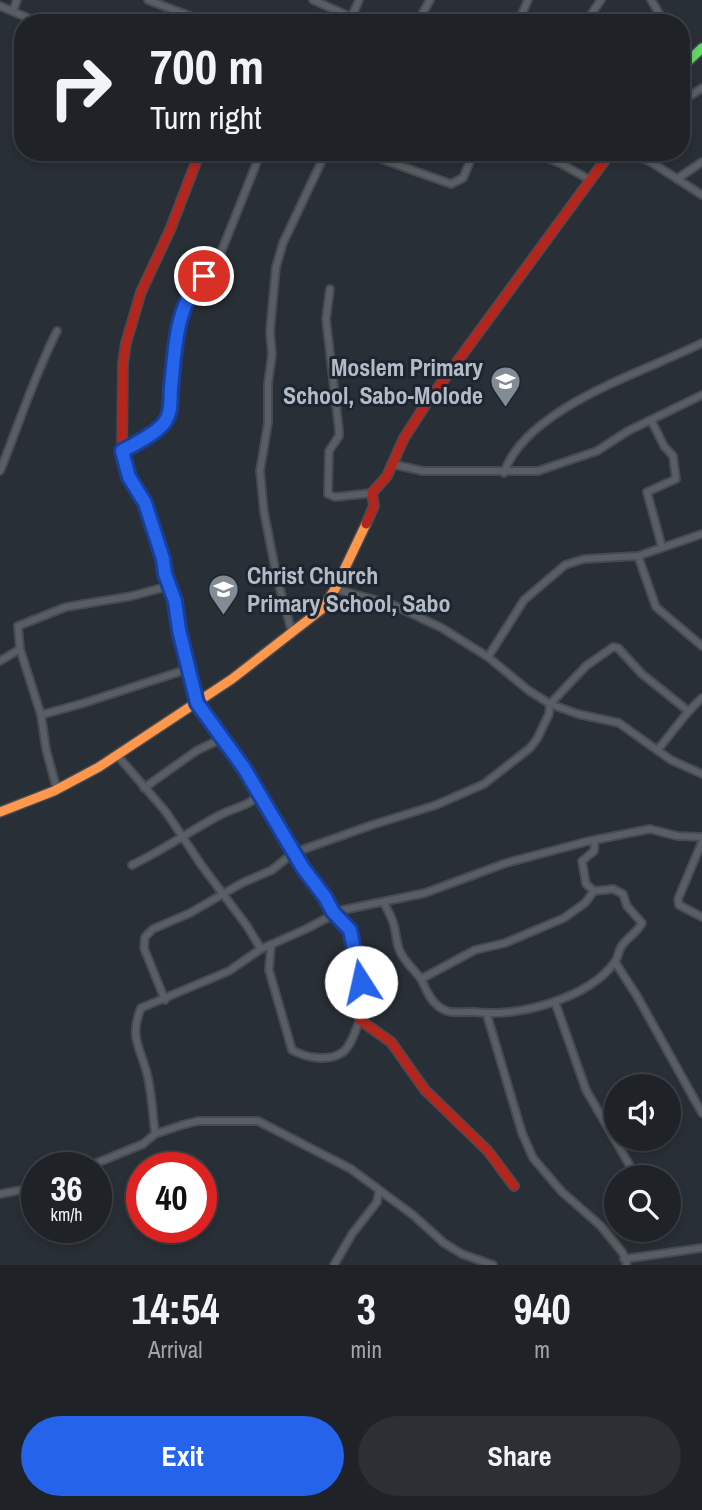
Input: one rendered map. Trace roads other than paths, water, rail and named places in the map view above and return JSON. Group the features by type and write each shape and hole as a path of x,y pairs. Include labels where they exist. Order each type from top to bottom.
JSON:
{"street":[{"path":"13,12 18,0"},
{"path":"148,0 185,14"},
{"path":"313,0 339,14"},
{"path":"0,6 18,14"},
{"path":"197,161 170,230 141,292 125,343 122,451 129,477 145,503 175,601 197,703 219,736 236,755 293,853 333,912 350,930 362,995 359,1020 349,1045 336,1055 318,1057 292,1050 269,970 271,945"},
{"path":"122,451 166,421 170,411 183,305 191,297 196,284 216,265 257,161"},
{"path":"292,633 277,578 264,513 260,471 268,423 268,384 272,354 270,331 276,267 283,243 322,161"},
{"path":"387,161 452,184 463,178 470,161"},
{"path":"555,161 590,180"},
{"path":"330,289 326,319 339,430 329,451 328,494 335,497 372,492 387,476 408,431 426,404 604,161"},
{"path":"649,161 702,195"},
{"path":"677,179 702,162"},
{"path":"0,471 38,372 57,331"},
{"path":"503,473 509,457 523,440 550,419 604,386 702,343"},
{"path":"391,464 423,471 503,473 538,471 561,466 597,451 628,431 702,395"},
{"path":"651,420 664,446 673,456 676,479 647,492 662,547"},
{"path":"0,813 73,783 181,715 253,664 322,609 335,589 374,506 372,492"},
{"path":"488,657 524,600 565,565 584,559 638,556 702,534"},
{"path":"638,556 656,607 702,646"},
{"path":"57,790 46,749 41,715 20,649 18,626 66,607 132,596 169,586"},
{"path":"335,589 391,604 442,628 488,657 528,690 550,704 578,715 620,723 677,764 702,774"},
{"path":"166,1000 144,948 145,937 153,929 190,913 272,870 293,853 436,805 484,784 530,748 549,714 550,704 586,666 615,646 642,674 687,710"},
{"path":"0,662 20,649"},
{"path":"41,715 188,668"},
{"path":"657,750 672,734 687,710 702,698"},
{"path":"144,788 196,751 217,741 219,736"},
{"path":"117,755 166,813 261,949"},
{"path":"132,865 220,815 253,801 259,795"},
{"path":"155,1134 148,1078 134,1025 141,1008 166,1000 194,984 229,971 261,949 327,918 333,912 384,903 446,887 538,853 650,830 702,840 678,900 679,905 702,917"},
{"path":"384,903 394,923 399,948 421,979 428,995 447,1012 487,1015 509,1013 555,1002 606,972 615,962 621,947 642,923 627,906 621,893 613,889 594,891 589,888 584,879 582,861 594,851 595,840"},
{"path":"421,979 475,950 505,943 564,918 585,903 594,891"},
{"path":"615,962 702,1113"},
{"path":"555,1002 586,1090 629,1165"},
{"path":"487,1015 522,1133 533,1158 562,1192 601,1226 622,1252 625,1262 702,1248"},
{"path":"359,1020 391,1042 425,1090 488,1151 514,1185"},
{"path":"112,1157 143,1144 155,1134 198,1121 258,1121 338,1161 413,1215 444,1243 462,1254 494,1265"},
{"path":"0,1194 21,1190"},
{"path":"334,1265 352,1234 377,1202 379,1191"}],"place":[{"name":"Moslem Primary School, Sabo-Molode","path":"506,409"},
{"name":"Christ Church Primary School, Sabo","path":"224,617"}]}
